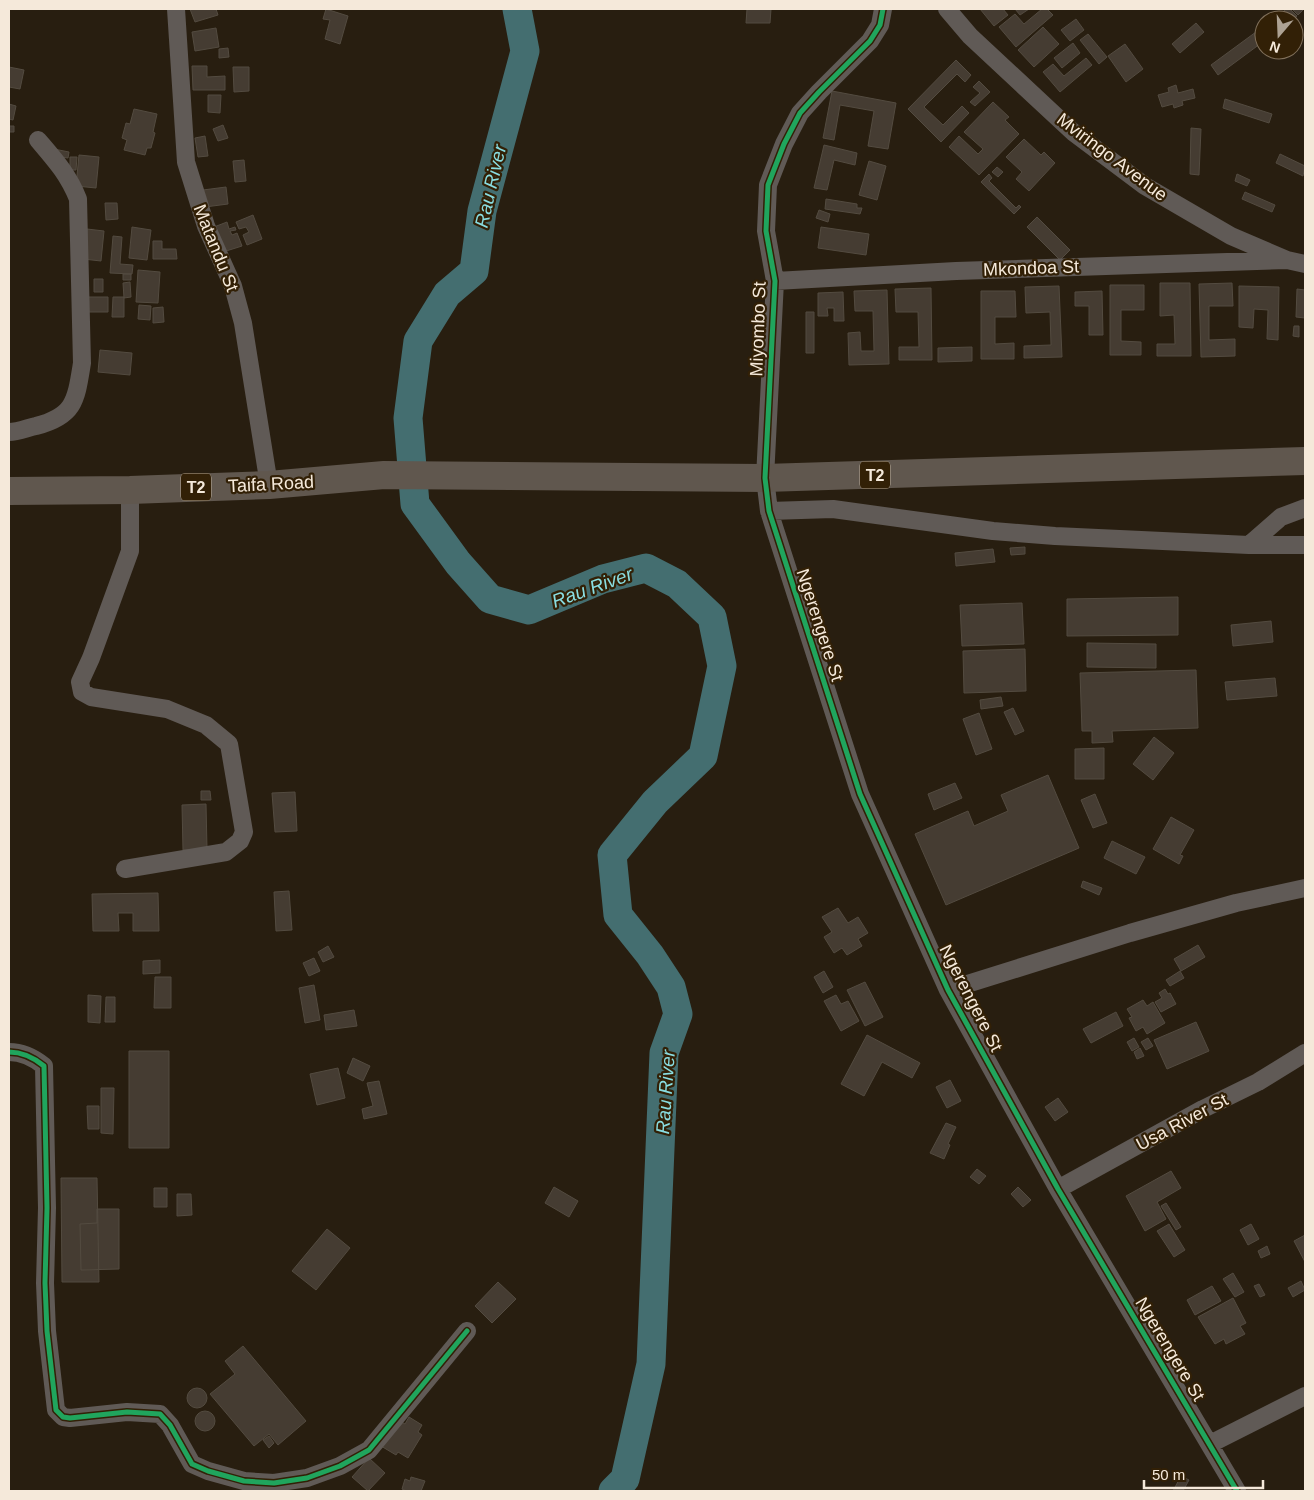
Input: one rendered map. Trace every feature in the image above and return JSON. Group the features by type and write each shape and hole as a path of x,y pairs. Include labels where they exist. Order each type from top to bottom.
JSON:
{"highway":[{"name":"T2","path":"765,478 1305,462"},
{"name":"Taifa Road","path":"9,491 130,490 269,485 384,475 765,478"}],"street":[{"name":"Matandu St","path":"176,9 186,162 206,226 233,286 243,323 269,485"},
{"name":"Miyombo St","path":"765,478 775,281 766,232 768,185 784,144 800,113 870,41 880,25 883,9"},
{"name":"Mviringo Avenue","path":"947,9 970,36 1074,132 1146,186 1231,236 1287,260 1305,264"},
{"path":"9,432 49,423 64,415 73,402 82,363 78,199 64,170 38,140"},
{"name":"Mkondoa St","path":"775,281 956,270 1287,260"},
{"name":"Ngerengere St","path":"765,478 769,511 860,794 948,990 1058,1189 1237,1491"},
{"path":"125,869 226,852 240,841 244,832 230,744 206,725 167,709 91,698 82,692 80,682 91,658 130,551 130,490"},
{"path":"1250,544 1281,517 1305,508"},
{"path":"769,511 833,509 992,531 1055,536 1305,545"},
{"path":"948,990 1236,903 1305,888"},
{"path":"9,1052 34,1058 44,1066 47,1331 56,1410 63,1417 70,1418 127,1412 160,1414 170,1425 192,1464 208,1471 244,1480 274,1483 307,1478 340,1466 369,1450 467,1331"},
{"name":"Usa River St","path":"1058,1189 1203,1109 1258,1082 1305,1053"},
{"path":"1210,1444 1305,1396"}],"building":[{"path":"190,9 216,9 218,15 195,22"},
{"path":"326,9 348,16 340,44 325,39 330,20 323,19"},
{"path":"747,9 771,9 770,23 746,23"},
{"path":"980,9 1003,9 1008,15 994,26"},
{"path":"1015,9 1029,9 1020,15"},
{"path":"1042,9 1047,9 1053,15 1016,47 999,27 1015,14 1024,24"},
{"path":"1076,19 1084,30 1070,41 1061,30"},
{"path":"1196,23 1204,32 1180,53 1172,44"},
{"path":"1043,27 1059,44 1034,67 1018,50"},
{"path":"216,28 219,47 195,51 192,32"},
{"path":"1254,33 1254,48 1218,75 1211,65"},
{"path":"1088,34 1107,57 1099,64 1080,40"},
{"path":"1073,43 1080,53 1062,68 1054,58"},
{"path":"1125,44 1143,69 1126,82 1108,56"},
{"path":"228,48 229,57 219,58 219,49"},
{"path":"1086,58 1092,65 1060,92 1043,72 1053,64 1064,76"},
{"path":"956,60 971,75 965,82 957,74 924,107 943,125 962,106 969,113 941,142 908,109"},
{"path":"192,66 207,66 207,77 225,76 225,90 193,90"},
{"path":"9,67 24,70 20,89 9,87"},
{"path":"233,67 249,67 249,91 234,92"},
{"path":"979,81 990,92 975,106 970,102 980,93 973,87"},
{"path":"1176,85 1178,93 1193,89 1195,98 1182,101 1183,105 1174,108 1173,104 1162,107 1158,95 1169,92 1168,88"},
{"path":"832,91 896,103 888,149 868,146 874,111 840,105 834,140 823,138"},
{"path":"208,95 221,95 220,113 208,112"},
{"path":"1225,99 1272,114 1269,123 1223,108"},
{"path":"993,102 1009,117 1005,120 1019,134 979,175 949,147 959,136 978,154 983,149 964,132"},
{"path":"9,104 16,106 13,120 9,119"},
{"path":"134,109 157,114 151,148 147,148 145,155 124,150 127,140 122,138 126,123 130,124"},
{"path":"223,125 228,138 218,141 213,129"},
{"path":"9,126 14,126 14,132 9,132"},
{"path":"1191,128 1201,129 1199,175 1190,174"},
{"path":"205,136 208,156 198,157 195,138"},
{"path":"1024,139 1041,155 1044,152 1055,163 1029,191 1016,179 1022,172 1006,157"},
{"path":"824,145 857,153 855,165 834,160 827,190 814,188"},
{"path":"54,149 69,152 68,158 53,156"},
{"path":"1280,154 1305,166 1303,176 1276,163"},
{"path":"79,155 99,157 96,188 76,186"},
{"path":"70,157 77,157 76,170 70,170"},
{"path":"244,160 246,181 235,182 233,161"},
{"path":"869,161 886,166 877,200 859,195"},
{"path":"997,167 1003,172 998,177 992,172"},
{"path":"989,174 992,178 989,181 1016,208 1019,205 1021,207 1014,214 981,182"},
{"path":"1237,174 1250,180 1247,186 1235,181"},
{"path":"226,187 228,204 205,207 203,190"},
{"path":"1245,192 1275,205 1272,212 1242,199"},
{"path":"826,199 857,204 857,208 862,208 860,214 825,209"},
{"path":"105,203 117,203 118,219 106,220"},
{"path":"819,210 830,214 828,222 816,218"},
{"path":"253,215 262,239 247,245 243,235 249,232 246,227 239,229 236,222"},
{"path":"1037,217 1070,250 1060,260 1027,227"},
{"path":"227,222 229,229 235,227 236,230 230,231 232,235 237,233 242,246 223,252 214,227"},
{"path":"132,227 151,230 147,260 129,258"},
{"path":"821,227 869,234 866,255 818,248"},
{"path":"87,229 104,231 101,261 83,259"},
{"path":"113,236 122,237 120,264 133,265 132,274 110,273"},
{"path":"153,241 162,241 162,249 176,249 177,259 153,259"},
{"path":"138,270 160,272 158,303 136,302"},
{"path":"123,274 131,274 131,280 123,280"},
{"path":"94,279 103,279 103,292 94,292"},
{"path":"130,282 131,297 124,298 123,283"},
{"path":"1160,283 1190,283 1191,356 1157,356 1157,344 1175,344 1174,315 1160,316"},
{"path":"1232,283 1233,306 1209,306 1209,340 1235,339 1235,356 1201,357 1199,284"},
{"path":"1110,285 1144,285 1144,310 1121,310 1121,341 1141,342 1141,355 1110,355"},
{"path":"1059,286 1062,357 1024,358 1024,346 1051,345 1050,312 1026,313 1025,287"},
{"path":"1239,286 1279,287 1278,340 1267,339 1268,310 1254,309 1253,328 1239,327"},
{"path":"931,288 932,360 899,360 899,347 919,347 918,312 896,312 895,289"},
{"path":"1297,289 1305,290 1305,318 1296,317"},
{"path":"887,290 889,364 849,365 848,333 860,332 861,351 874,351 873,311 855,311 854,291"},
{"path":"981,291 1015,291 1016,317 995,317 995,344 1014,343 1014,359 981,359"},
{"path":"1102,291 1103,335 1089,335 1089,306 1075,306 1075,292"},
{"path":"843,292 844,321 834,321 834,308 827,308 828,316 818,316 818,293"},
{"path":"82,297 108,297 108,312 81,312"},
{"path":"113,297 124,297 124,317 112,317"},
{"path":"139,305 151,306 150,320 138,319"},
{"path":"163,307 164,322 153,323 153,308"},
{"path":"806,312 814,312 814,353 806,353"},
{"path":"1294,326 1299,326 1299,337 1293,336"},
{"path":"972,347 972,361 938,362 938,348"},
{"path":"100,350 132,353 130,375 98,372"},
{"path":"1025,547 1025,554 1011,555 1010,548"},
{"path":"993,549 995,562 956,566 955,553"},
{"path":"1178,597 1178,635 1067,636 1067,599"},
{"path":"1022,603 1024,644 962,646 960,605"},
{"path":"1271,621 1273,642 1233,646 1231,625"},
{"path":"1087,643 1156,644 1156,668 1087,667"},
{"path":"1025,649 1026,691 964,693 963,651"},
{"path":"1196,670 1198,728 1112,731 1113,742 1092,743 1092,731 1082,731 1080,673"},
{"path":"1275,678 1277,696 1227,700 1225,682"},
{"path":"1001,697 1003,706 981,709 980,700"},
{"path":"1013,708 1024,731 1015,735 1004,712"},
{"path":"979,713 992,749 976,755 963,719"},
{"path":"1154,737 1174,753 1153,780 1133,764"},
{"path":"1104,748 1104,779 1075,779 1075,749"},
{"path":"1048,775 1079,848 946,905 915,834 968,811 974,826 1008,811 1001,795"},
{"path":"955,783 962,798 934,810 928,794"},
{"path":"201,791 210,791 211,800 201,800"},
{"path":"295,792 297,831 275,832 272,793"},
{"path":"1095,794 1107,823 1093,828 1081,800"},
{"path":"206,804 207,849 183,850 182,805"},
{"path":"1171,817 1194,830 1180,855 1183,856 1179,864 1153,849"},
{"path":"1112,841 1145,857 1136,874 1104,858"},
{"path":"1083,881 1102,888 1099,895 1081,887"},
{"path":"289,891 292,930 276,931 274,892"},
{"path":"158,893 159,931 133,931 133,913 118,913 119,931 93,931 92,894"},
{"path":"838,908 848,923 858,917 868,933 858,939 862,946 847,955 842,948 834,953 824,937 832,932 822,917"},
{"path":"1198,945 1205,957 1181,971 1174,959"},
{"path":"328,946 334,957 323,962 318,952"},
{"path":"314,958 320,971 309,976 303,963"},
{"path":"160,960 160,973 143,974 143,961"},
{"path":"824,971 833,987 823,993 814,977"},
{"path":"1180,971 1184,978 1170,986 1166,980"},
{"path":"155,977 171,977 171,1008 154,1008"},
{"path":"865,982 883,1017 865,1026 847,990"},
{"path":"314,985 320,1020 305,1023 299,988"},
{"path":"1165,989 1168,994 1170,993 1176,1004 1161,1012 1155,1002 1162,998 1159,993"},
{"path":"88,995 101,996 100,1023 88,1022"},
{"path":"836,995 841,1004 848,1001 859,1021 841,1031 824,1001"},
{"path":"106,997 115,997 115,1022 105,1022"},
{"path":"1143,1000 1147,1006 1153,1002 1165,1023 1147,1034 1143,1027 1136,1031 1129,1018 1132,1017 1127,1009"},
{"path":"354,1010 357,1026 326,1030 324,1015"},
{"path":"1116,1012 1123,1026 1091,1043 1083,1029"},
{"path":"1196,1022 1209,1051 1167,1069 1154,1040"},
{"path":"867,1035 920,1063 912,1078 882,1062 864,1096 841,1084"},
{"path":"1134,1038 1139,1047 1132,1051 1127,1042"},
{"path":"1148,1038 1153,1046 1146,1050 1141,1042"},
{"path":"1140,1048 1144,1056 1137,1059 1134,1052"},
{"path":"129,1051 169,1051 169,1148 129,1148"},
{"path":"353,1058 370,1066 363,1081 347,1073"},
{"path":"338,1068 345,1098 317,1105 310,1074"},
{"path":"950,1080 961,1101 947,1108 936,1087"},
{"path":"379,1081 387,1114 364,1119 362,1109 373,1106 367,1083"},
{"path":"101,1088 114,1088 113,1134 101,1133"},
{"path":"1058,1098 1068,1112 1055,1121 1045,1107"},
{"path":"87,1106 99,1106 99,1129 88,1129"},
{"path":"946,1123 956,1127 948,1144 950,1145 944,1159 930,1153"},
{"path":"977,1169 986,1176 979,1184 970,1177"},
{"path":"1171,1171 1181,1188 1157,1202 1166,1219 1145,1231 1126,1196"},
{"path":"61,1178 97,1178 99,1282 62,1282"},
{"path":"554,1187 578,1201 569,1217 545,1203"},
{"path":"1018,1187 1031,1200 1023,1207 1011,1194"},
{"path":"154,1188 167,1188 167,1207 154,1207"},
{"path":"177,1194 191,1194 192,1215 177,1216"},
{"path":"1166,1203 1181,1227 1176,1230 1161,1206"},
{"path":"97,1209 119,1209 119,1269 81,1270 80,1224 97,1223"},
{"path":"1169,1224 1185,1250 1174,1257 1157,1231"},
{"path":"1251,1224 1259,1239 1248,1245 1240,1230"},
{"path":"327,1229 350,1248 316,1290 292,1271"},
{"path":"1305,1235 1305,1262 1294,1241"},
{"path":"1267,1246 1270,1254 1261,1258 1258,1251"},
{"path":"1233,1273 1244,1292 1235,1297 1223,1279"},
{"path":"1301,1281 1305,1290 1293,1297 1288,1288"},
{"path":"498,1282 516,1299 492,1323 475,1306"},
{"path":"1259,1284 1265,1295 1260,1297 1254,1286"},
{"path":"1212,1286 1221,1301 1195,1315 1187,1300"},
{"path":"1233,1298 1246,1323 1240,1326 1245,1334 1226,1344 1224,1339 1215,1344 1198,1317"},
{"path":"243,1346 306,1421 278,1445 269,1434 254,1446 210,1394 235,1374 225,1361"},
{"path":"193,1388 201,1388 207,1394 207,1402 201,1408 193,1408 187,1402 187,1394"},
{"path":"205,1411 212,1414 215,1421 212,1428 205,1431 198,1428 195,1421 198,1414"},
{"path":"409,1417 422,1425 418,1432 422,1435 408,1458 398,1452 396,1455 381,1446 397,1419 405,1424"},
{"path":"269,1436 274,1443 269,1448 263,1440"},
{"path":"369,1458 385,1473 368,1491 352,1477"},
{"path":"1181,1476 1189,1480 1183,1491 1173,1491"},
{"path":"411,1477 425,1481 421,1491 406,1491 402,1489 405,1479 410,1481"}],"waterway":[{"name":"Rau River","path":"517,9 525,51 482,211 474,271 447,294 418,341 408,418 415,504 458,563 490,599 529,610 603,579 646,568 677,584 712,617 722,666 703,756 655,802 612,855 618,915 650,955 671,987 678,1014 664,1053 651,1364 625,1479 613,1491"}],"cycle path":[{"path":"883,9 880,25 870,41 800,113 784,144 768,185 766,231 775,281 765,478 769,511 860,794 948,990 1058,1189 1237,1491"},
{"path":"9,1052 27,1056 44,1066 47,1331 56,1410 63,1417 70,1418 127,1412 160,1414 170,1425 192,1464 208,1471 244,1481 274,1483 307,1478 340,1466 369,1450 467,1331"}]}
